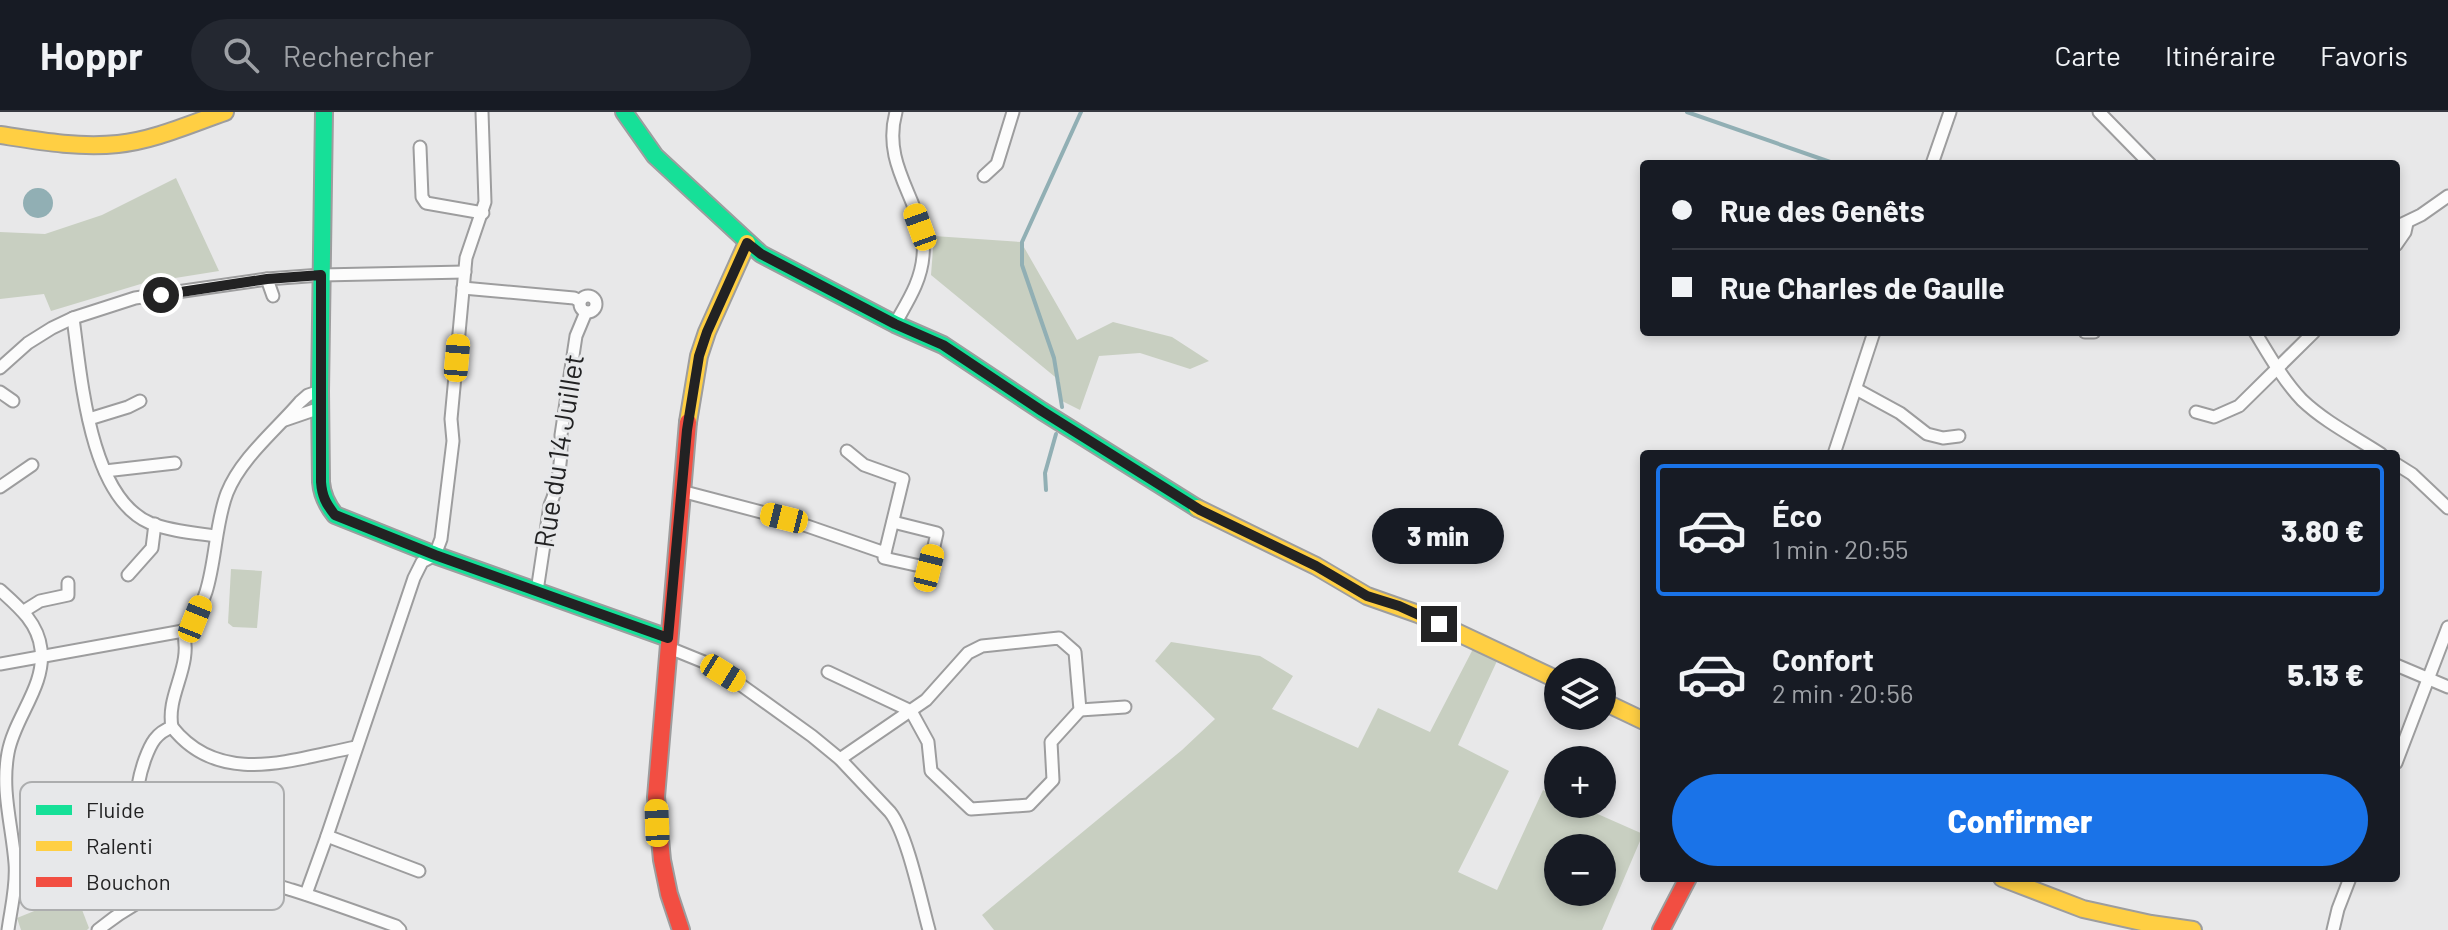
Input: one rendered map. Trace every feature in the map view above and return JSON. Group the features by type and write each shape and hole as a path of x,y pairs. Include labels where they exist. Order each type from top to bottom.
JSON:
{"main road":[{"path":"0,135 67,144 120,144 148,138 225,112"},
{"path":"324,112 320,400 321,482 326,505 344,519 667,642"},
{"path":"624,112 655,156 761,254 895,324 943,345 1200,510 1316,566 1367,596 1418,614 1544,673"},
{"path":"681,930 667,883 656,797 681,491 699,356 747,243"},
{"path":"1616,708 1640,719"},
{"path":"1661,930 1686,882"},
{"path":"2012,882 2083,909 2193,930"}],"street":[{"path":"306,894 414,578 422,562 435,555 444,523 466,258 485,202 482,112"},
{"path":"895,324 916,287 923,255 920,227 892,148 891,133 896,112"},
{"path":"984,176 997,164 1013,112"},
{"path":"1933,160 1950,112"},
{"path":"2099,112 2146,160"},
{"path":"420,147 422,197 426,203 483,213"},
{"path":"2402,225 2448,196"},
{"path":"0,368 28,343 52,328 135,298 267,279 465,272"},
{"path":"267,279 273,296"},
{"name":"Rue du 14 Juillet","path":"463,288 574,298 583,307 537,591"},
{"path":"73,318 89,419 98,454 121,498 148,522 216,536"},
{"path":"1835,450 1873,336"},
{"path":"2257,336 2288,384 2313,408 2375,450"},
{"path":"2196,412 2214,417 2239,406 2310,336"},
{"path":"1856,389 1900,413 1927,434 1943,438 1959,436"},
{"path":"0,392 13,401"},
{"path":"0,664 183,631 195,619 205,594 219,516 228,490 241,469 308,395 320,400"},
{"path":"284,420 320,400"},
{"path":"89,419 140,401"},
{"path":"847,451 864,465 903,479 884,558 929,568 937,533 893,522"},
{"path":"105,471 175,463"},
{"path":"0,487 32,465"},
{"path":"2400,466 2448,508"},
{"path":"681,491 784,518 885,553"},
{"path":"128,575 152,548 155,524"},
{"path":"24,611 40,601 68,595 68,583"},
{"path":"0,590 24,611 38,636 42,658 39,676 10,744 6,767 6,803 15,867 8,930"},
{"path":"2400,753 2448,627"},
{"path":"183,631 186,645 184,668 170,714 172,727 180,737 207,754 239,764 277,765 356,747"},
{"path":"840,759 911,711 939,687 963,657 982,646 1059,638 1075,652 1080,710"},
{"path":"667,642 741,685 812,736 840,759 897,820 929,930"},
{"path":"2400,667 2448,687"},
{"path":"828,672 911,711 928,742 931,771 971,809 1029,805 1053,780 1051,742 1080,710 1125,707"},
{"path":"138,782 155,737 172,727"},
{"path":"327,836 419,871"},
{"path":"2333,930 2348,882"},
{"path":"284,889 396,926 400,930"},
{"path":"98,930 125,910"}],"shaded area":[{"path":"176,178 219,271 144,283 51,311 44,294 0,299 0,232 45,234 102,215"},
{"path":"934,236 1021,242 1077,340 1113,322 1172,337 1209,361 1190,369 1140,353 1099,356 1080,410 1060,400 1060,381 931,275"},
{"path":"231,569 262,571 257,628 233,627 228,623"},
{"path":"1171,642 1260,656 1293,676 1272,709 1358,748 1378,708 1430,732 1473,649 1497,661 1458,745 1509,771 1458,872 1497,890 1543,790 1544,818 1607,818 1640,833 1640,841 1616,897 1616,834 1544,834 1544,906 1612,906 1602,930 994,930 982,915 1182,750 1215,719 1155,661"},
{"path":"37,910 82,910 89,928 21,930 17,918"}],"water":[{"path":"38,188 49,192 53,203 49,214 38,218 27,214 23,203 27,192"}],"waterway":[{"path":"1062,407 1054,358 1022,265 1022,242 1081,112"},
{"path":"1687,112 1825,160"},
{"path":"1046,490 1045,473 1056,434"}],"traffic: fast":[{"path":"324,112 321,482 324,496 335,515 435,555 668,638"},
{"path":"624,112 655,156 761,254 895,324 943,345 1197,508"}],"traffic: slow":[{"path":"0,135 44,142 118,144 159,135 225,112"},
{"path":"688,422 699,356 747,243"},
{"path":"1197,508 1316,566 1367,596 1418,614 1544,673"},
{"path":"1616,708 1640,719"},
{"path":"2012,882 2083,909 2193,930"}],"traffic: jam":[{"path":"681,930 662,860 656,797 688,422"},
{"path":"1661,930 1686,882"}],"route":[{"path":"161,295 267,279 321,275 321,482 326,505 335,515 435,555 668,638 687,430 699,356 747,243 761,254 967,359 1042,411 1200,510 1316,566 1367,596 1439,624"}]}
